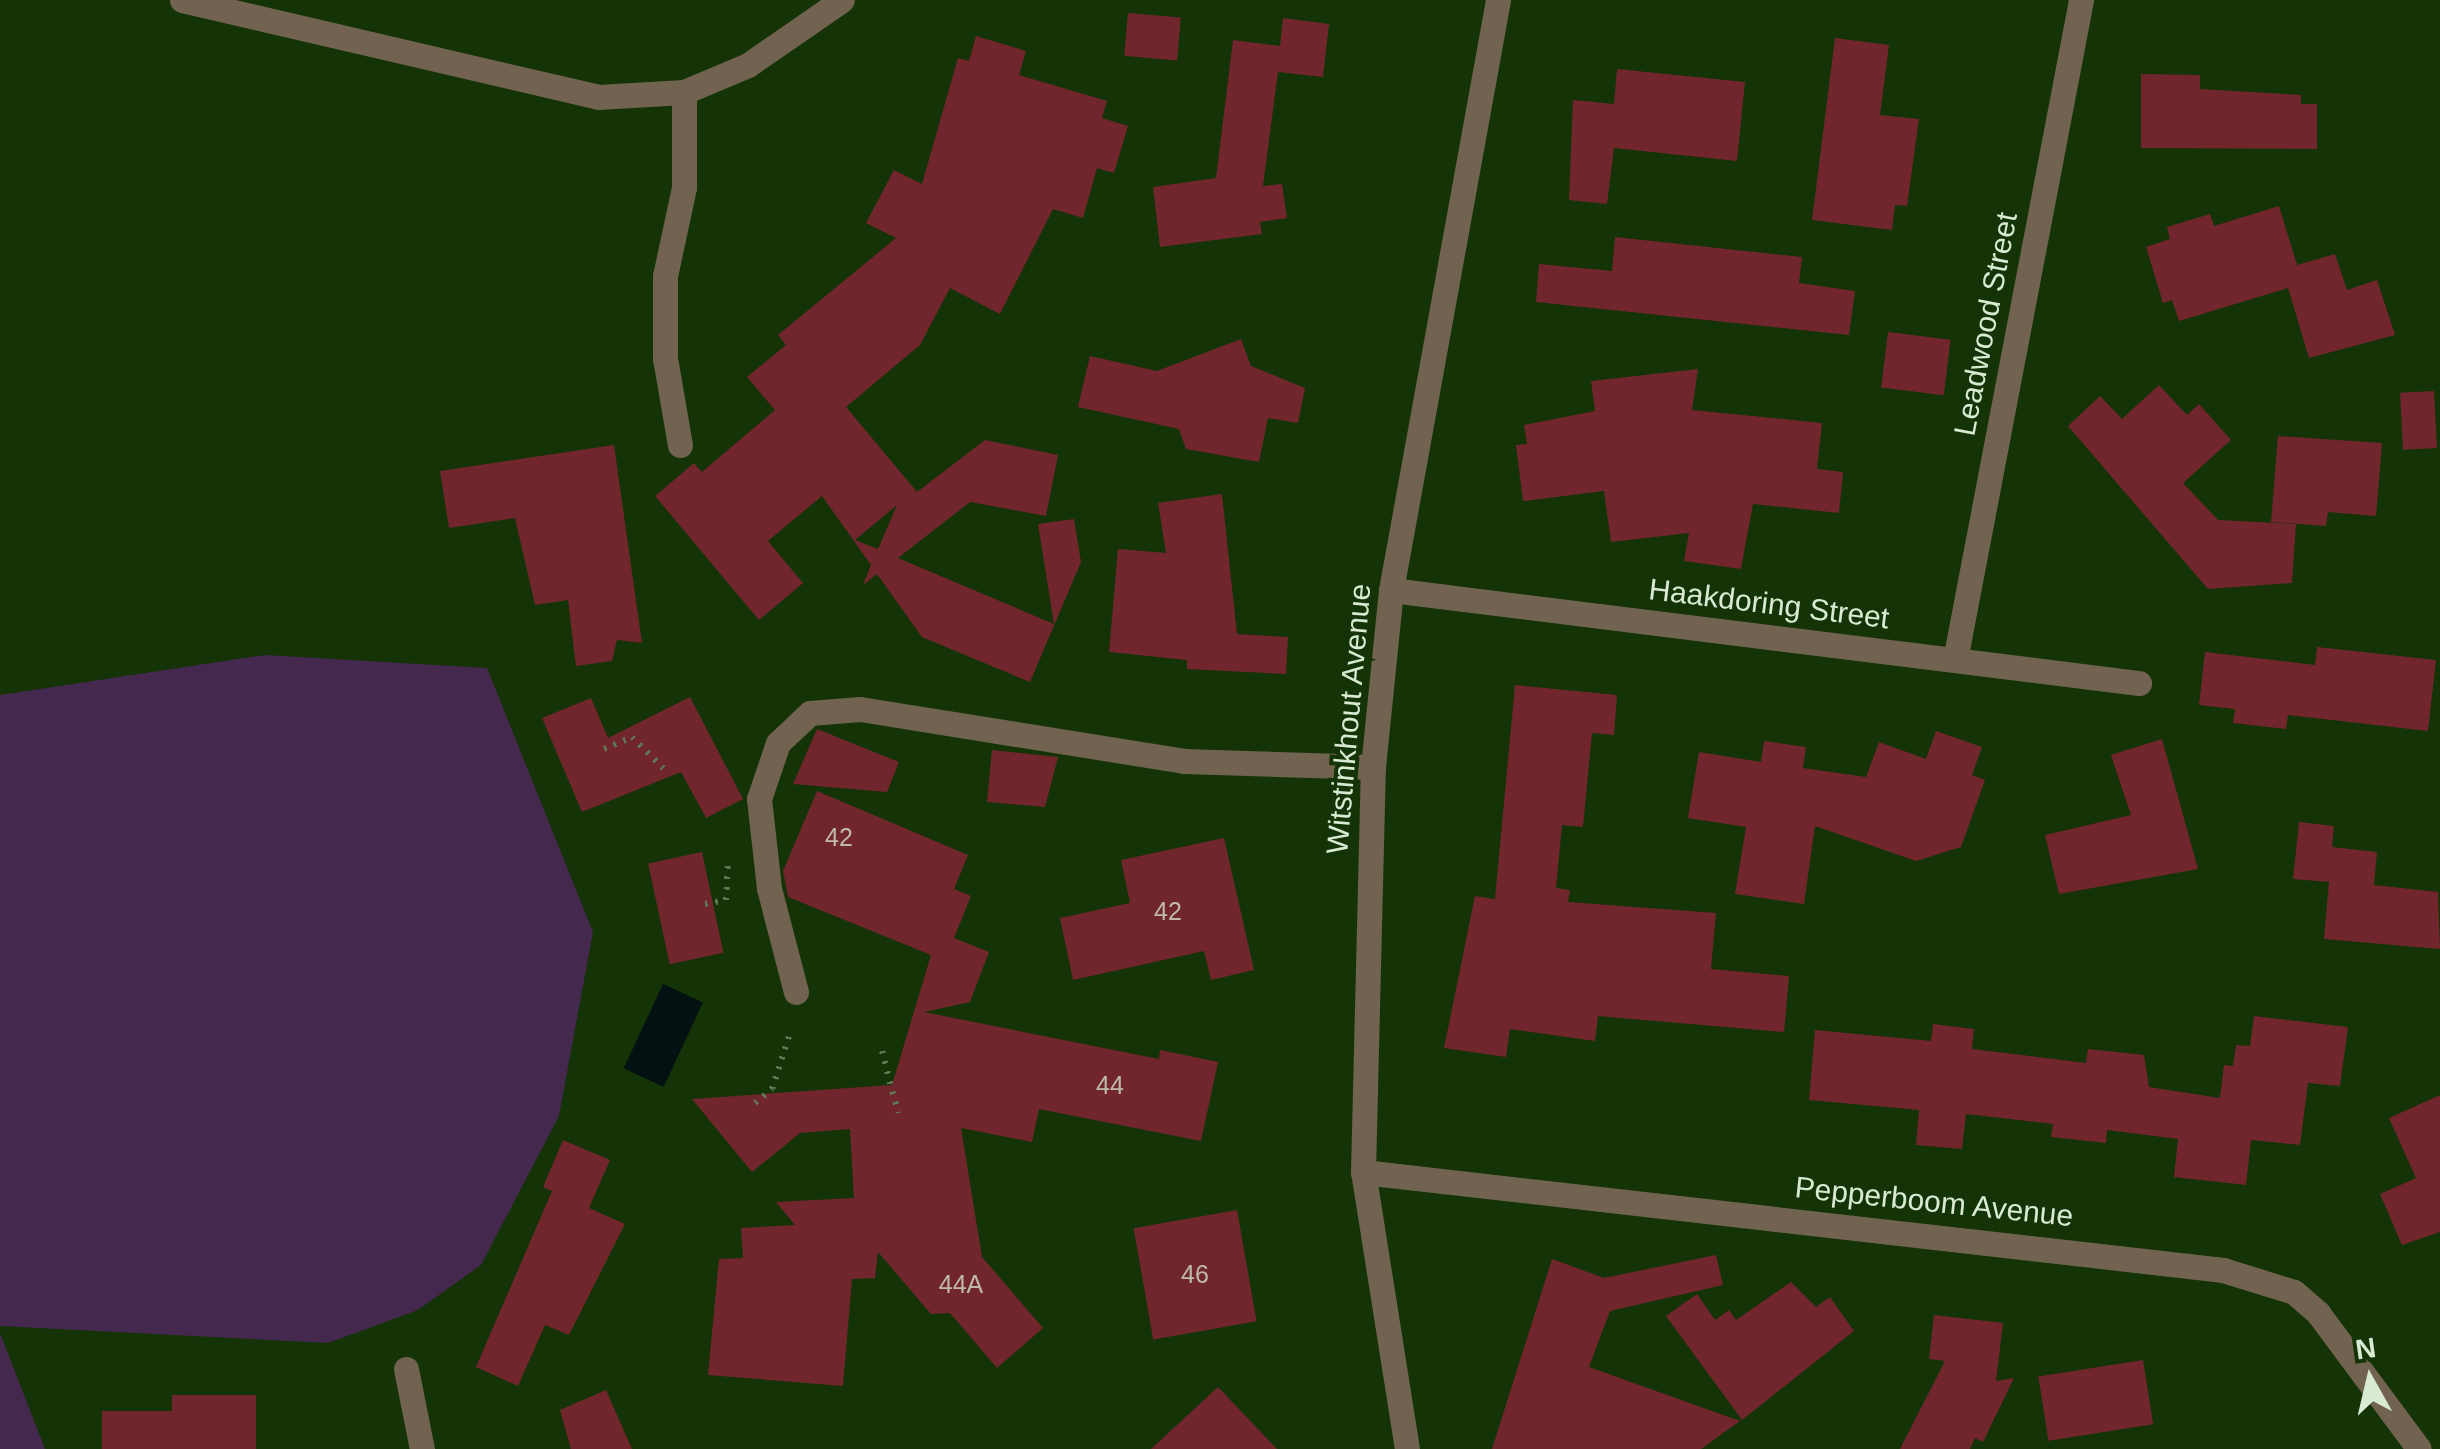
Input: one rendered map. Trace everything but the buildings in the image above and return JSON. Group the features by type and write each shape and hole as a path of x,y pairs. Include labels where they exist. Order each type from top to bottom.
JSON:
{"street":[{"path":"182,0 521,84 598,98 684,92 748,66 842,0"},
{"name":"Witstinkhout Avenue","path":"1406,1449 1364,1172 1374,767 1391,590 1498,0"},
{"name":"Leadwood Street","path":"1956,660 2080,0"},
{"path":"680,445 665,358 666,276 685,173 684,92"},
{"name":"Haakdoring Street","path":"1391,590 2139,683"},
{"path":"796,992 769,888 759,799 788,727 818,709 1123,755 1374,767"},
{"name":"Pepperboom Avenue","path":"1364,1172 2223,1270 2294,1292 2318,1313 2419,1449"},
{"path":"406,1370 422,1449"}],"path":[{"path":"604,749 632,737 666,771"},
{"path":"705,904 726,900 728,856 747,854"},
{"path":"755,1103 772,1089 789,1036"},
{"path":"882,1051 898,1113"}],"shaded area":[{"path":"265,655 487,668 593,932 559,1116 481,1265 418,1310 328,1343 0,1326 0,695"},
{"path":"663,984 703,1003 664,1087 624,1068"},
{"path":"0,1333 45,1449 0,1449"}]}
